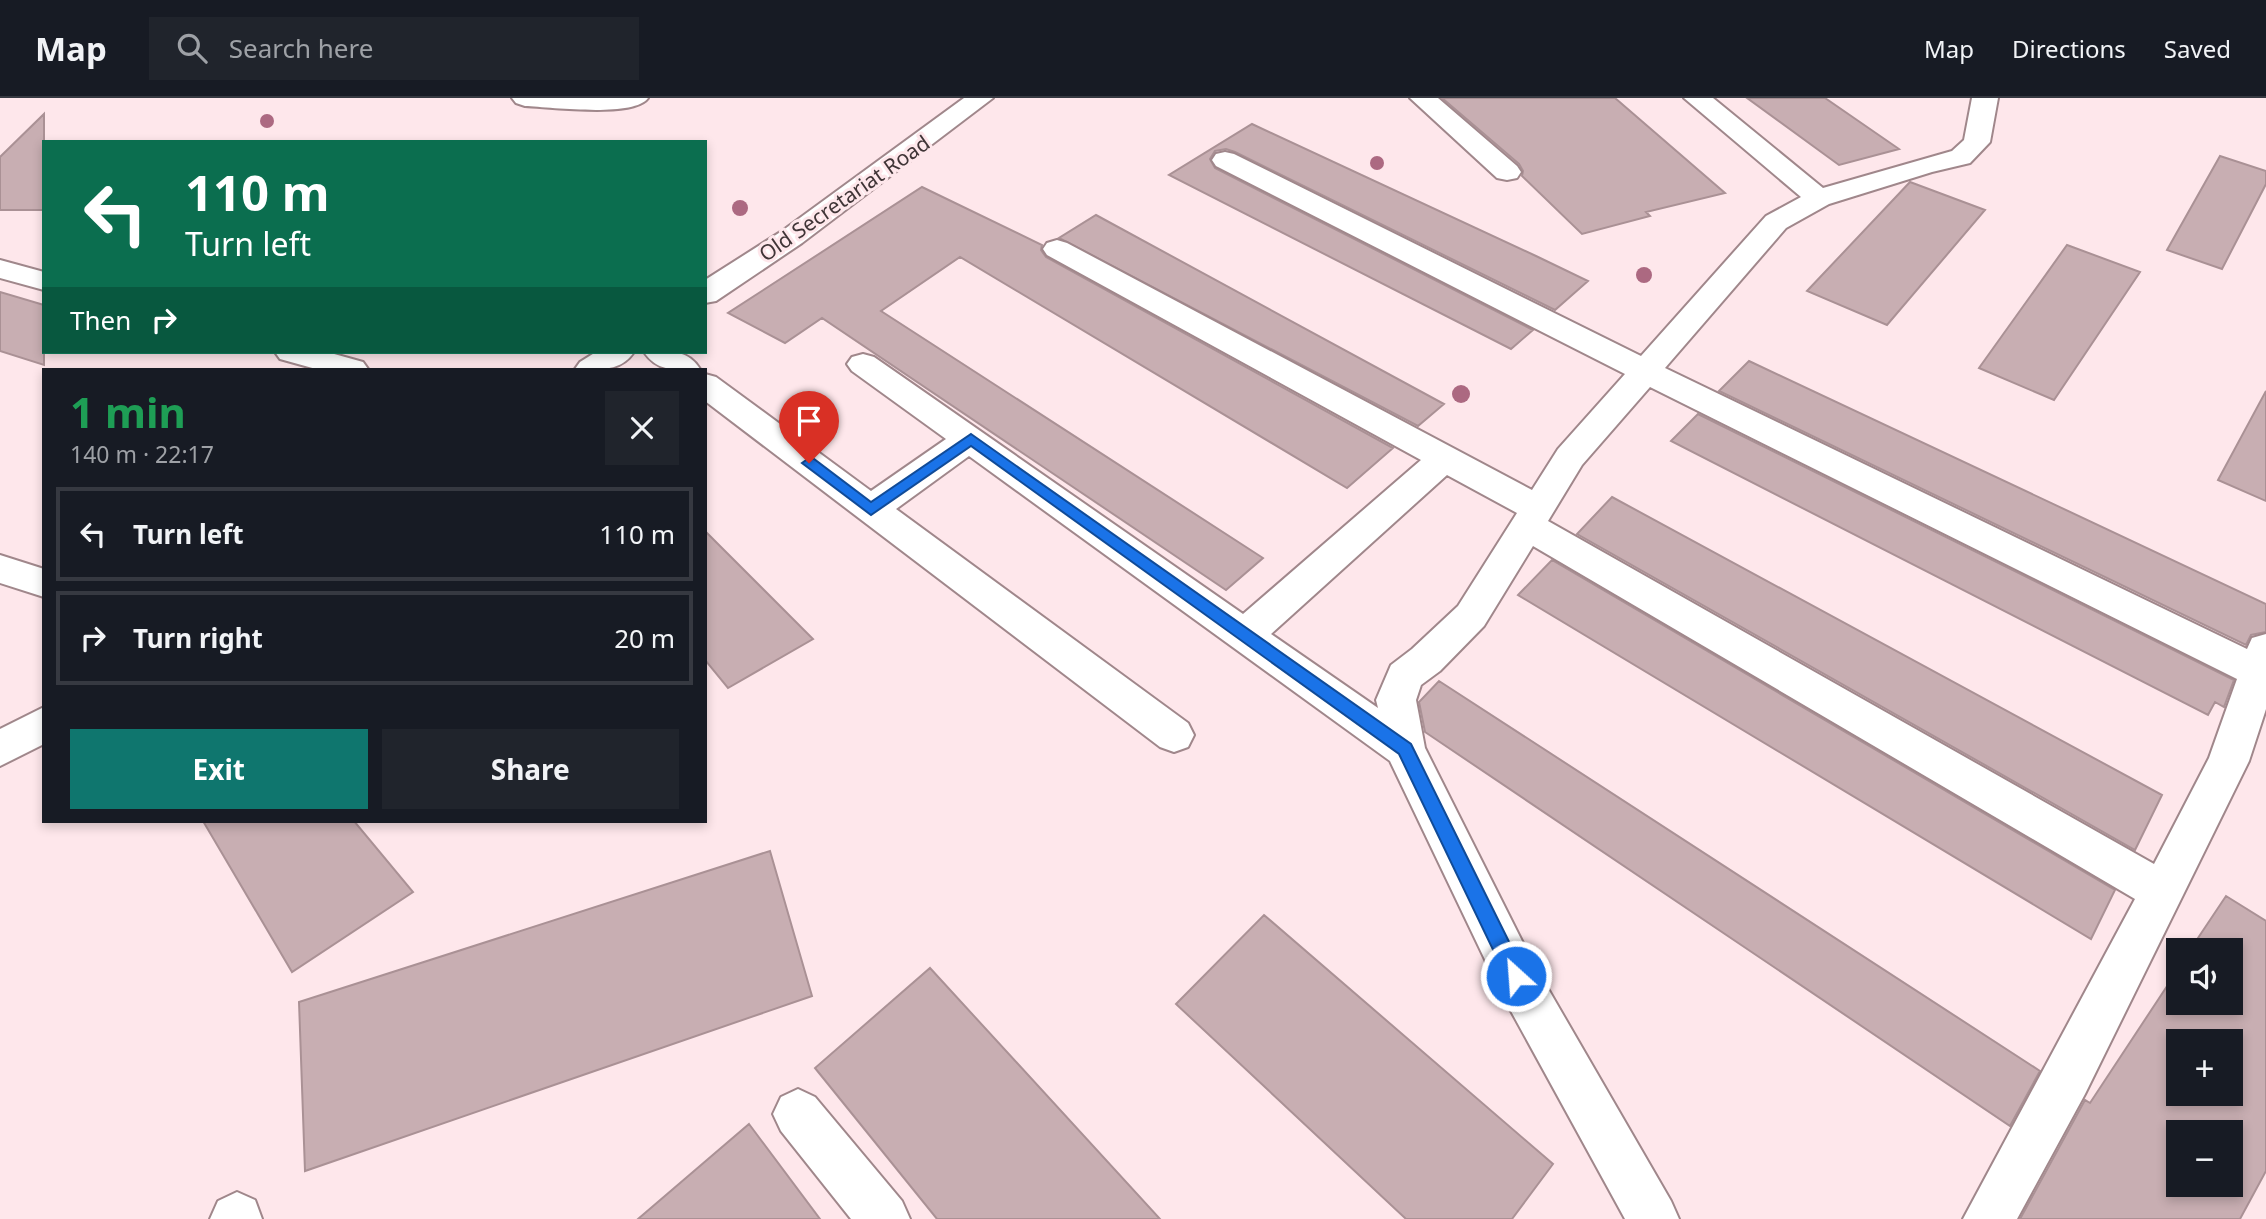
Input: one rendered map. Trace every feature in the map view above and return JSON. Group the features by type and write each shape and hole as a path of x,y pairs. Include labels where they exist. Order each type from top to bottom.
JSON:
{"street":[{"path":"525,98 624,102 635,98"},
{"name":"Old Secretariat Road","path":"707,293 792,237 980,98"},
{"path":"1423,98 1507,172"},
{"path":"1697,98 1819,198"},
{"path":"1653,1219 1516,976 1405,749 1396,700 1405,676 1471,617 1570,457 1776,222 1819,198 1925,165 1961,157 1977,142 1985,98"},
{"path":"1225,160 1646,372 2262,660 2229,761 2068,1077 1989,1219"},
{"path":"1057,248 1444,458 1533,517 2163,892"},
{"path":"0,269 42,280"},
{"path":"298,354 348,368"},
{"path":"593,368 615,354"},
{"path":"663,354 683,368"},
{"path":"863,364 1405,749"},
{"path":"707,386 1174,735"},
{"path":"871,509 971,439"},
{"path":"1245,635 1444,458"},
{"path":"0,569 42,582"},
{"path":"0,749 42,725"},
{"path":"798,1114 884,1219"}],"building":[{"path":"1442,98 1615,98 1725,193 1646,212 1650,216 1582,234 1522,176 1523,171 1519,164"},
{"path":"1747,98 1825,98 1899,149 1839,165"},
{"path":"44,114 42,210 0,210 0,157"},
{"path":"1252,124 1588,281 1555,310 1235,152 1226,149 1215,151 1210,159 1215,168 1533,330 1511,349 1169,175"},
{"path":"2220,156 2266,171 2266,184 2222,269 2167,250"},
{"path":"1910,182 1985,210 1887,325 1807,291"},
{"path":"922,187 1042,245 1041,250 1046,257 1393,448 1347,488 960,257 881,311 1263,558 1226,590 822,318 785,343 728,313"},
{"path":"1096,215 1444,404 1418,426 1059,238"},
{"path":"2067,245 2140,272 2054,400 1979,368"},
{"path":"0,292 42,304 44,365 0,351"},
{"path":"1749,361 2266,604 2266,632 2251,635 2246,645 1719,391"},
{"path":"2266,391 2266,501 2218,480"},
{"path":"1698,414 2234,680 2224,707 2215,702 2208,715 1671,441"},
{"path":"1612,497 2162,795 2135,850 1577,534"},
{"path":"707,533 813,639 728,688 707,662"},
{"path":"1552,560 2115,890 2091,939 1518,595"},
{"path":"1439,681 2040,1071 2010,1126 1425,732 1419,702"},
{"path":"204,823 356,823 413,892 292,972"},
{"path":"770,851 812,996 305,1171 299,1002"},
{"path":"2226,896 2266,921 2266,1171 2240,1219 2020,1219 2085,1100 2090,1103 2166,988 2166,1015 2243,1015 2243,938 2198,938"},
{"path":"1264,915 1553,1164 1512,1219 1406,1219 1176,1004"},
{"path":"930,968 1160,1219 937,1219 815,1068"},
{"path":"749,1124 820,1219 638,1219"}],"route":[{"path":"809,463 871,509 971,439 1405,749 1516,976"}]}
